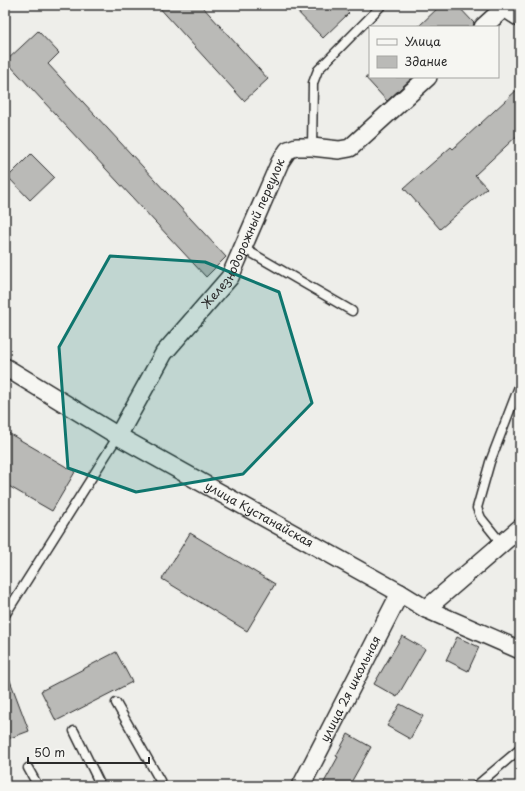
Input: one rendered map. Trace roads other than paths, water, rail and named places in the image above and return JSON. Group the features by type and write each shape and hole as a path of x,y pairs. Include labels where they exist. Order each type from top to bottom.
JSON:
{"street":[{"path":"484,26 502,6 520,18"},
{"name":"Железнодорожный переулок","path":"118,436 164,353 230,277 280,162 288,150 296,147 339,150 350,148 427,78"},
{"name":"улица Кустанайская","path":"5,367 118,436 400,593 426,609 520,650"},
{"path":"426,609 520,528"},
{"name":"улица 2я школьная","path":"301,786 400,593"}],"lane":[{"path":"312,147 313,83 318,70 382,5"},
{"path":"243,248 352,310"},
{"path":"502,544 481,518 477,508 490,462 520,384"},
{"path":"5,614 118,436"},
{"path":"116,703 163,786"},
{"path":"74,730 101,786"},
{"path":"476,786 520,749"},
{"path":"28,768 38,786"}]}
